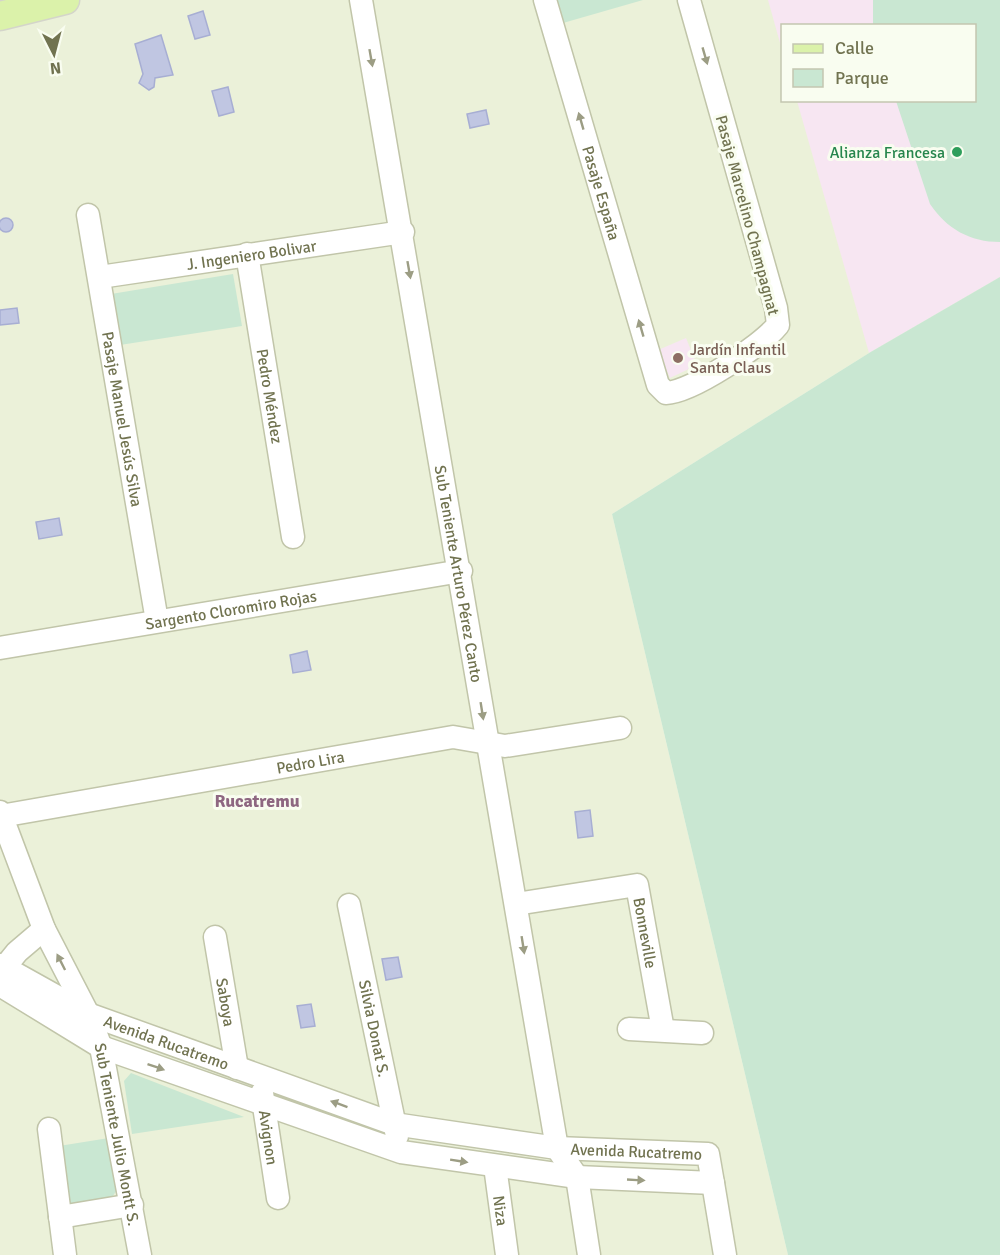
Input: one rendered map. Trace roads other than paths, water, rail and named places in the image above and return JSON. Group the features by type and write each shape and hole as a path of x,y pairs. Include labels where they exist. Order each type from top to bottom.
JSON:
{"main road":[{"path":"12,9 65,0"}],"street":[{"name":"Sub Teniente Arturo Pérez Canto","path":"361,0 403,232 556,1148"},
{"name":"Pasaje España","path":"545,0 658,385"},
{"name":"Pasaje Marcelino Champagnat","path":"658,385 666,393 688,388 753,348 769,336 778,325 776,308 689,0"},
{"name":"Pasaje Manuel Jesús Silva","path":"88,215 157,621"},
{"name":"J. Ingeniero Bolivar","path":"100,277 403,232"},
{"name":"Pedro Méndez","path":"247,254 292,537"},
{"name":"Sargento Cloromiro Rojas","path":"0,648 460,572"},
{"name":"Pedro Lira","path":"0,814 453,737 487,744 525,744 620,728"},
{"name":"Sub Teniente Julio Montt S.","path":"0,814 44,929 88,1014 100,1047 140,1255"},
{"name":"Bonneville","path":"516,904 637,885 663,1030"},
{"name":"Silvia Donat S.","path":"349,905 401,1152"},
{"path":"2,973 17,952 44,929"},
{"name":"Saboya","path":"215,937 237,1068"},
{"name":"Avenida Rucatremo","path":"2,973 88,1014 394,1124 556,1148 708,1154 713,1183 577,1177 401,1152 100,1047 2,973"},
{"path":"628,1029 702,1033"},
{"name":"Avignon","path":"262,1077 262,1104 278,1198"},
{"path":"49,1129 65,1255"},
{"path":"556,1148 577,1177 590,1255"},
{"name":"Niza","path":"495,1166 507,1255"},
{"path":"713,1183 725,1255"},
{"path":"60,1217 132,1205"}],"water":[{"path":"203,11 210,35 195,39 188,16"},
{"path":"161,35 173,75 155,78 154,87 149,90 139,83 143,74 135,44"},
{"path":"228,87 234,112 219,116 212,91"},
{"path":"486,110 489,124 470,128 467,114"},
{"path":"6,218 11,220 13,225 11,230 6,232 1,230 -1,225 1,220"},
{"path":"17,308 19,323 0,325 0,310"},
{"path":"59,518 62,535 39,539 36,522"},
{"path":"307,651 311,670 293,673 290,655"},
{"path":"590,810 593,836 578,838 575,812"},
{"path":"398,957 402,977 386,980 382,959"},
{"path":"311,1004 315,1026 301,1028 297,1006"}],"place":[{"name":"Alianza Francesa","path":"957,152"},
{"name":"Jardín Infantil Santa Claus","path":"678,358"}],"district":[{"name":"Rucatremu","path":"257,801"}]}
